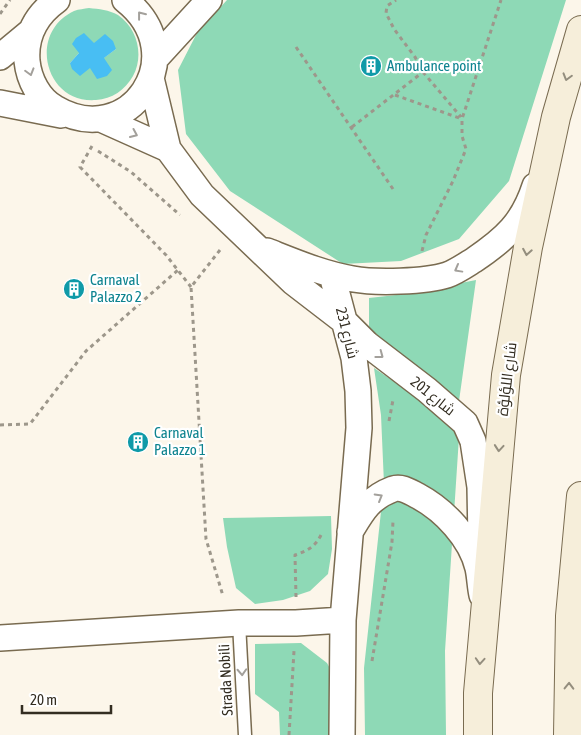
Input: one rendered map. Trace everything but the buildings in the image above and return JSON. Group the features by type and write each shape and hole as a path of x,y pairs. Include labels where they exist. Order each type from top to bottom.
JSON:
{"main road":[{"name":"شارع اللؤلؤة","path":"478,735 478,692 484,612 506,375 528,247 556,117 581,30"},
{"path":"568,735 570,616 581,496"}],"street":[{"name":"شارع 201","path":"125,0 136,8 148,25 155,45 153,69 168,149 202,194 254,247 293,282 345,322 366,344 427,390 465,423 473,440 480,487 484,612"},
{"path":"0,103 78,119 101,119 117,114 132,106 143,93 153,69 209,0"},
{"path":"0,57 42,11"},
{"path":"42,11 26,52 28,72 36,90 50,106 67,116"},
{"name":"شارع 201","path":"254,247 332,275 356,280 385,282 447,275 500,242 513,228 524,212 534,189 556,117"},
{"name":"شارع 201","path":"101,119 168,149"},
{"name":"شارع 231","path":"332,275 354,358 358,391 359,428 343,620 342,735"},
{"path":"349,534 367,504 394,489 406,489 422,498 455,526 468,545 478,567 484,612"},
{"path":"0,638 235,623 296,623 343,620"}],"lane":[{"name":"Strada Nobili","path":"235,623 245,735"}],"path":[{"path":"0,14 10,0"},
{"path":"396,0 387,6 386,13 394,30 415,57 423,72 462,119"},
{"path":"421,256 426,235 453,181 466,149 462,136 462,119 501,0"},
{"path":"296,47 393,189"},
{"path":"352,127 423,72"},
{"path":"395,95 462,119"},
{"path":"183,218 131,172 91,146 80,166 166,255 191,287 206,539 235,623"},
{"path":"212,244 225,255"},
{"path":"191,287 220,250"},
{"path":"0,426 30,424 86,351 178,270"},
{"path":"388,429 400,370"},
{"path":"371,668 392,542 394,489"}],"green space":[{"path":"227,0 566,0 509,181 459,239 401,261 343,264 230,191 186,134 178,70 197,33"},
{"path":"89,8 111,12 125,21 134,35 138,52 136,68 126,86 107,98 96,100 78,98 64,91 54,79 48,65 47,50 50,35 59,21 74,11","holes":["94,43 116,49 90,68 70,63 79,53"]},
{"path":"476,280 459,401 369,330 369,298 405,294"},
{"path":"374,368 442,414 459,437 445,651 446,735 365,735 364,668 384,484 381,415"},
{"path":"331,516 332,549 328,574 310,591 283,600 255,604 236,588 223,518"},
{"path":"301,643 327,663 333,674 334,735 280,735 279,712 255,694 255,644"}],"water":[{"path":"84,33 94,43 105,34 113,41 116,49 104,58 112,70 107,76 97,79 90,68 80,76 72,69 70,63 79,53 72,44 76,38"}],"place":[{"name":"Ambulance point","path":"371,66"},
{"name":"Carnaval Palazzo 2","path":"74,289"},
{"name":"Carnaval Palazzo 1","path":"138,442"}]}
